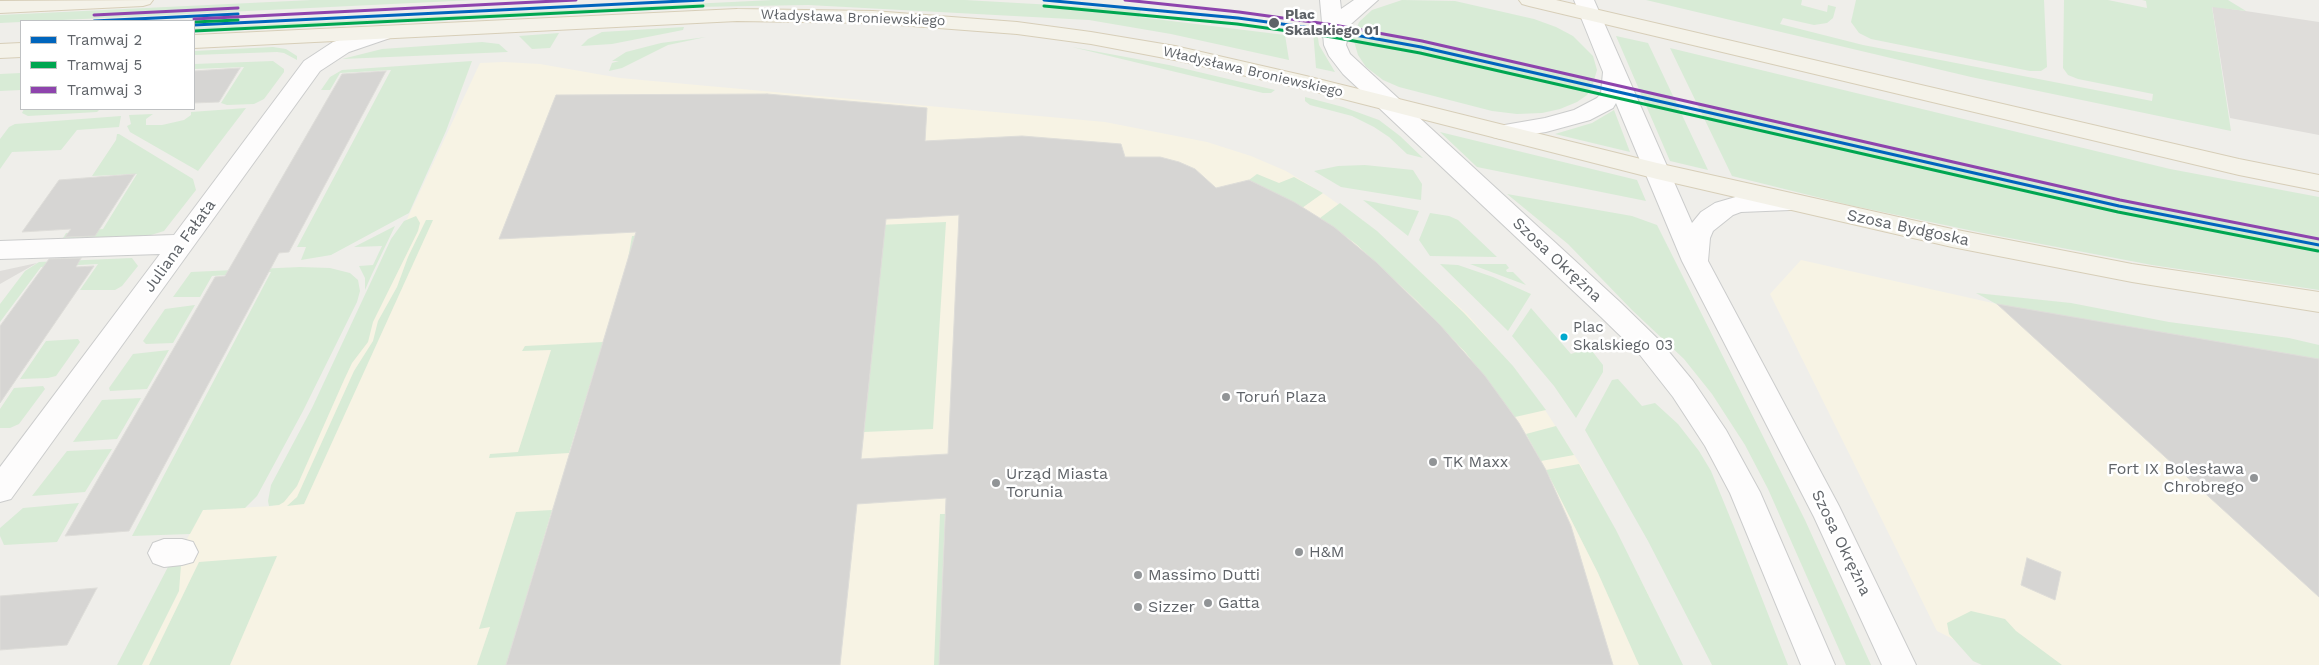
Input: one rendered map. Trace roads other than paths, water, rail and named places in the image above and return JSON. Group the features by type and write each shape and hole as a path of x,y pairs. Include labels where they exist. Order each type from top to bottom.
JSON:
{"main road":[{"path":"0,7 143,0"},
{"path":"1529,0 1587,7 2201,158 2319,183"},
{"name":"Władysława Broniewskiego","path":"195,42 737,15 874,17 951,22 1091,38 1175,53 1501,132"},
{"path":"0,51 20,50"},
{"name":"Szosa Bydgoska","path":"1501,132 1657,171 1952,238 2132,273 2319,302"}],"street":[{"name":"Szosa Okrężna","path":"1330,0 1336,45 1340,56 1351,69 1611,310 1650,348 1682,388 1716,438 1745,492 1818,665"},
{"path":"1336,45 1341,23 1358,5 1368,0"},
{"name":"Szosa Okrężna","path":"1587,7 1615,69 1695,261 1828,515 1899,665"},
{"name":"Juliana Fałata","path":"0,490 312,66 320,59 346,45 385,32"},
{"path":"1501,132 1546,125 1590,111 1605,102 1612,93 1615,69"},
{"path":"1695,261 1697,238 1702,227 1710,218 1724,209 1739,204 1790,202"},
{"path":"0,250 182,244"}],"tram line":[{"name":"3","path":"194,19 576,0"},
{"name":"2","path":"195,25 703,0"},
{"name":"2","path":"1044,0 1238,18 1333,31 1421,47 2119,206 2319,245"},
{"name":"3","path":"1125,0 1239,12 1334,25 1422,41 2120,200 2319,239"},
{"name":"5","path":"195,31 703,6"},
{"name":"5","path":"1044,6 1237,24 1332,37 1420,53 2118,212 2318,251"},
{"name":"3","path":"94,15 238,8"},
{"name":"2","path":"115,20 238,14"},
{"name":"5","path":"195,22 238,20"}],"place":[{"name":"Plac Skalskiego 01","path":"1274,23"},
{"name":"Plac Skalskiego 03","path":"1564,337"},
{"name":"Toruń Plaza","path":"1226,397"},
{"name":"TK Maxx","path":"1433,462"},
{"name":"Fort IX Bolesława Chrobrego","path":"2254,478"},
{"name":"Urząd Miasta Torunia","path":"996,483"},
{"name":"H&M","path":"1299,552"},
{"name":"Massimo Dutti","path":"1138,575"},
{"name":"Gatta","path":"1208,603"},
{"name":"Sizzer","path":"1138,607"}]}
